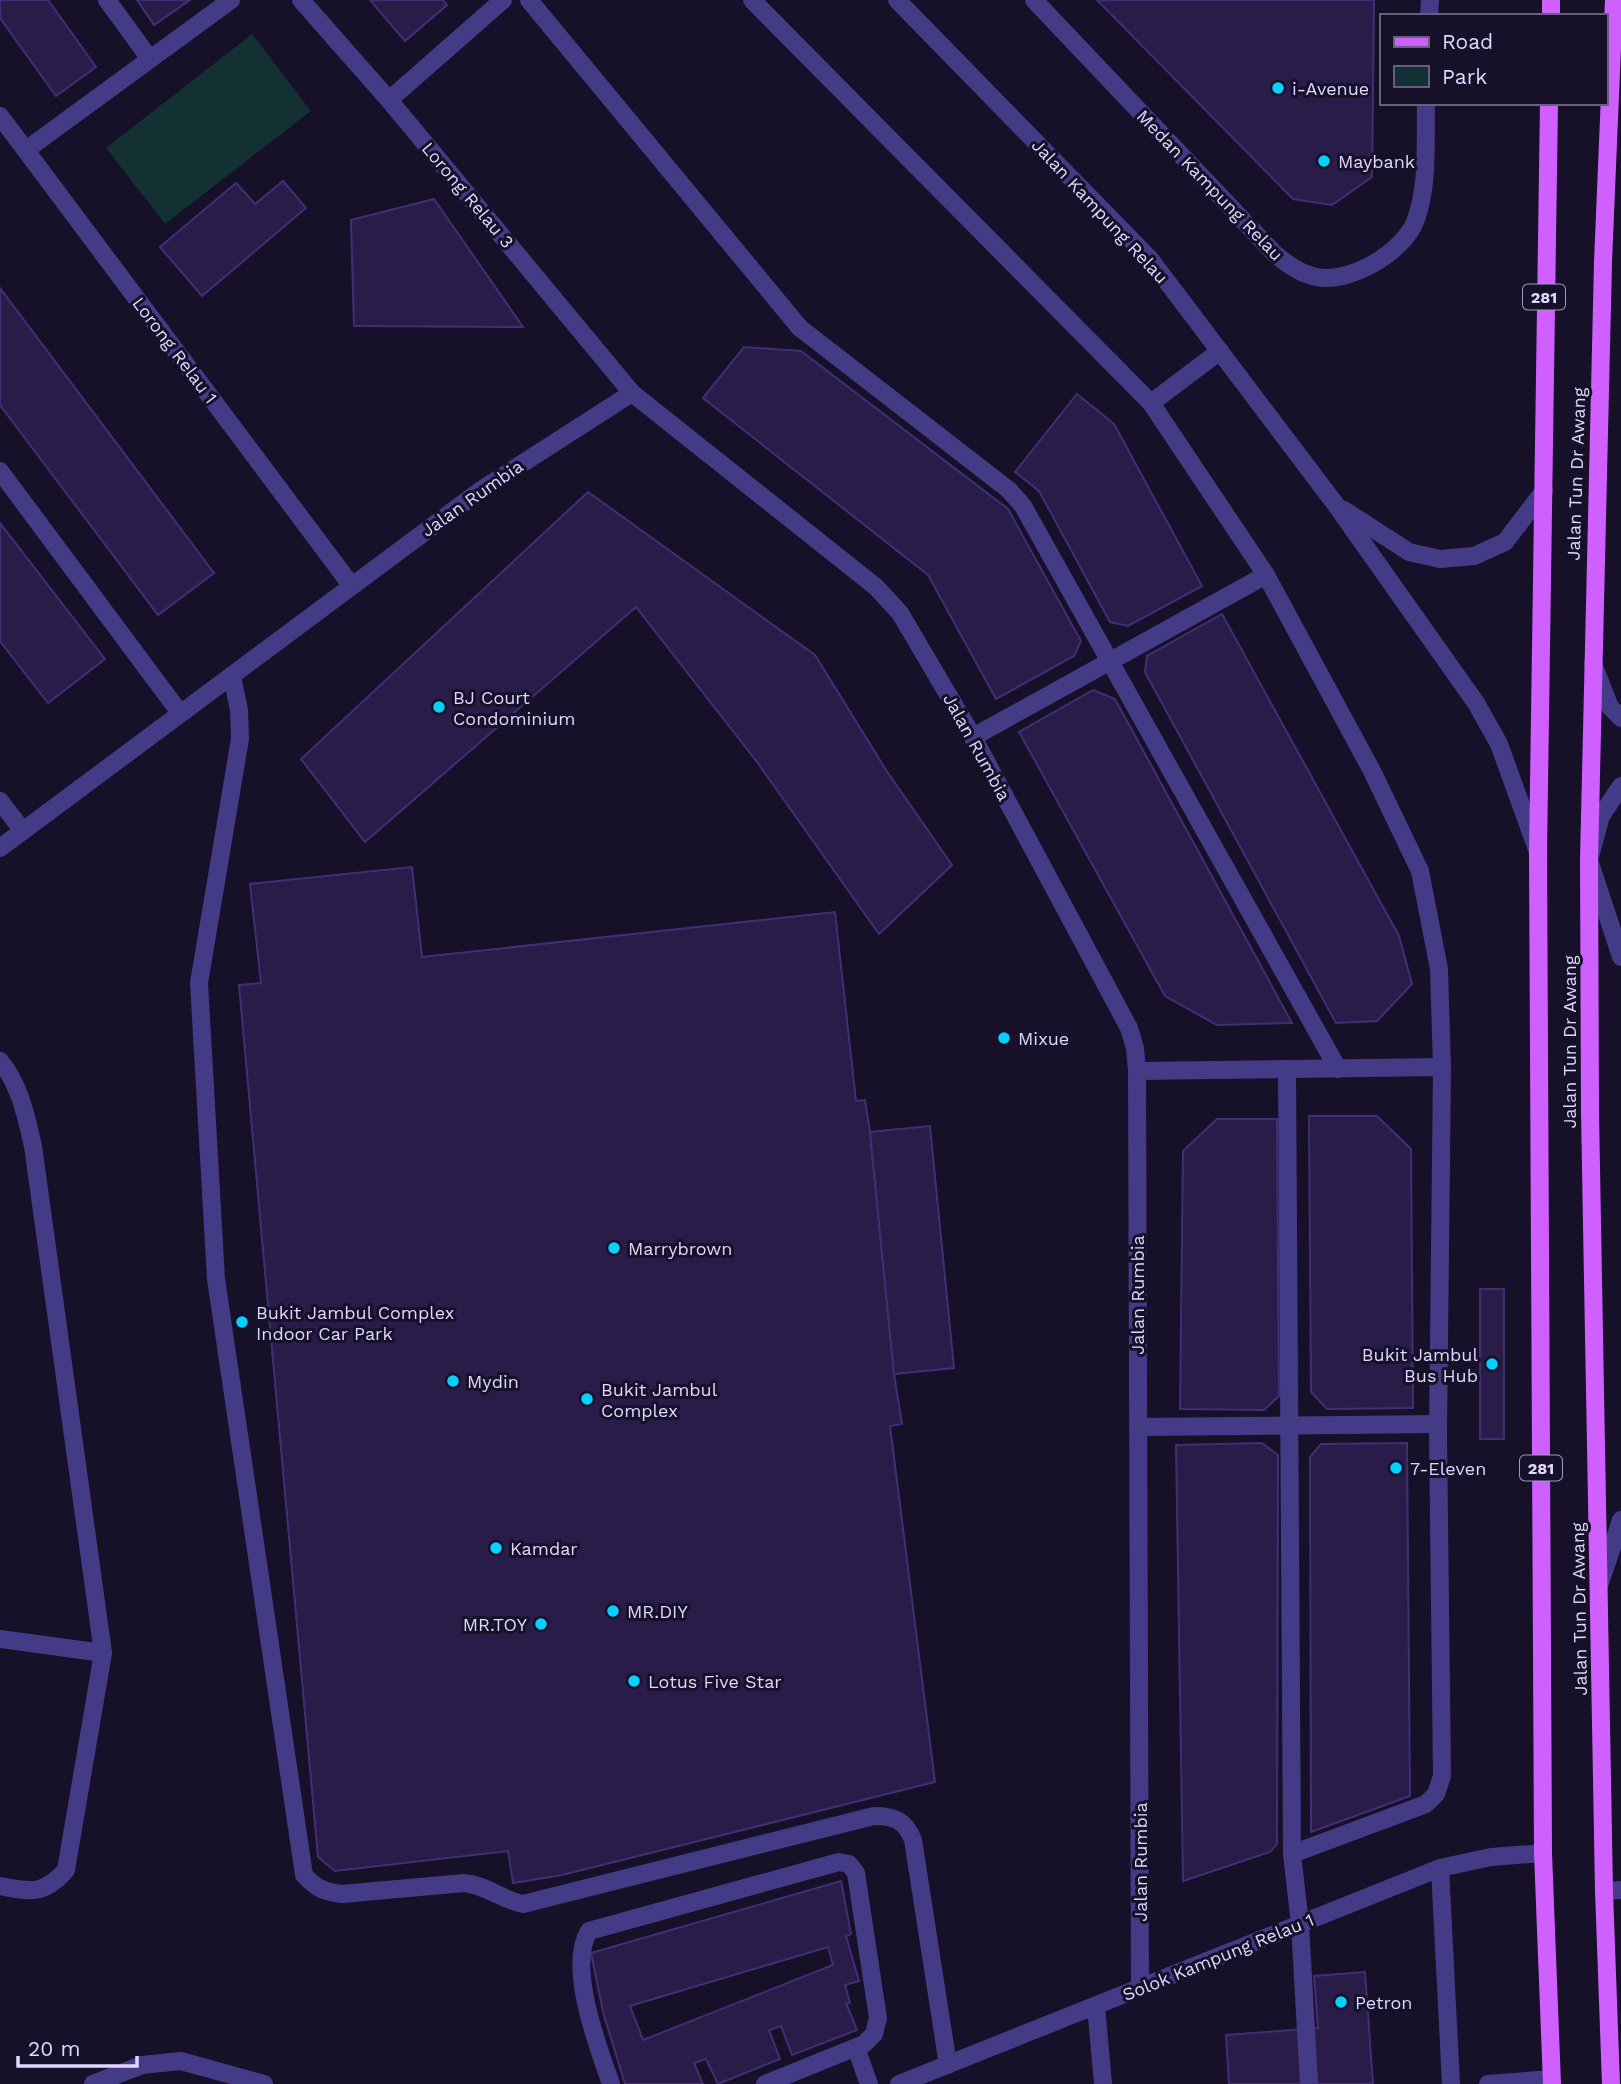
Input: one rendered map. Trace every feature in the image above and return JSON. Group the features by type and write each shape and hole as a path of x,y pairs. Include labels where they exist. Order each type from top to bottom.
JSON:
{"main road":[{"name":"Jalan Tun Dr Awang","path":"1611,2084 1613,1890 1599,1583 1588,860 1603,262 1614,0"},
{"name":"Jalan Tun Dr Awang","path":"1549,105 1538,852 1543,1853 1551,2082"}],"street":[{"path":"107,0 150,59"},
{"path":"26,150 231,0"},
{"name":"Lorong Relau 3","path":"300,0 389,100 632,393"},
{"path":"389,100 503,0"},
{"path":"529,0 800,328 1009,490 1023,506 1338,1069"},
{"path":"752,0 1151,403 1266,575 1372,771 1420,871 1439,969 1442,1067 1438,1424 1442,1776 1437,1794 1426,1804 1292,1854"},
{"name":"Jalan Kampung Relau","path":"897,0 1150,259 1336,505 1476,703 1499,744 1538,852"},
{"name":"Medan Kampung Relau","path":"1034,0 1274,253 1295,270 1318,278 1342,276 1369,266 1393,250 1414,225 1422,199 1426,105"},
{"name":"Lorong Relau 1","path":"0,116 351,585"},
{"path":"1151,403 1220,351"},
{"name":"Jalan Rumbia","path":"0,848 481,490 632,393 876,587 901,613 973,737 1129,1028 1135,1048 1140,1988"},
{"path":"0,471 180,713"},
{"name":"Jalan Kampung Relau","path":"1336,505 1409,552 1440,559 1474,556 1505,542 1544,492"},
{"path":"973,737 1266,575"},
{"path":"1592,661 1610,707 1621,718"},
{"path":"232,676 239,710 240,739 199,983 215,1265 304,1875 315,1887 327,1893 464,1883 480,1884 508,1901 523,1904 874,1816 888,1816 901,1820 909,1828 913,1840 948,2065"},
{"path":"1621,786 1601,816 1588,860 1621,957"},
{"path":"0,801 23,831"},
{"path":"0,1061 6,1080 25,1111 33,1146 103,1653 66,1870 53,1885 31,1892 0,1886"},
{"path":"1137,1071 1442,1067"},
{"path":"1287,1069 1292,1854 1300,1924 1310,2084"},
{"path":"1138,1427 1438,1424"},
{"path":"1599,1583 1621,1520"},
{"path":"0,1639 103,1653"},
{"name":"Solok Kampung Relau 1","path":"899,2084 1440,1868 1491,1857 1543,1853"},
{"path":"611,2084 591,2026 580,1957 583,1940 589,1931 839,1863 849,1864 856,1872 878,2018 874,2034 864,2045 765,2084"},
{"path":"1440,1868 1451,2084"},
{"path":"1097,2006 1102,2084"},
{"path":"856,2048 869,2084"},
{"path":"93,2084 142,2065 181,2061 264,2084"},
{"path":"1488,2084 1551,2082"}],"green space":[{"path":"252,34 311,111 165,224 106,148"}],"building":[{"path":"0,0 48,0 96,67 56,96 0,18"},
{"path":"137,0 190,0 154,25"},
{"path":"370,0 443,0 447,5 405,41"},
{"name":"i-Avenue","path":"1097,0 1374,0 1372,177 1332,205 1293,199"},
{"path":"283,181 306,208 202,296 160,247 236,183 255,204"},
{"path":"434,199 523,327 354,326 351,220"},
{"path":"0,288 214,573 158,615 0,405"},
{"path":"744,347 801,351 1008,509 1081,641 1074,656 996,699 928,575 703,398"},
{"path":"1077,394 1114,424 1202,586 1128,626 1110,622 1039,491 1015,472"},
{"name":"BJ Court Condominium","path":"588,492 815,655 886,770 952,865 879,934 757,762 636,607 365,842 301,759"},
{"path":"0,523 105,659 48,703 0,641"},
{"path":"1222,614 1399,936 1412,984 1377,1021 1336,1023 1145,672 1147,656"},
{"path":"1093,690 1115,699 1292,1023 1217,1025 1165,996 1019,732"},
{"name":"Bukit Jambul Complex","path":"412,867 422,957 835,912 856,1101 865,1100 870,1132 894,1374 902,1424 890,1426 935,1782 562,1875 513,1883 508,1851 335,1871 318,1857 239,985 261,983 250,884"},
{"path":"1309,1116 1377,1116 1411,1149 1413,1408 1327,1409 1311,1392"},
{"path":"1217,1119 1277,1119 1279,1396 1264,1410 1180,1409 1183,1151"},
{"path":"930,1126 954,1368 894,1374 870,1132"},
{"name":"Bukit Jambul Bus Hub","path":"1480,1289 1504,1289 1504,1439 1480,1439"},
{"path":"1262,1443 1278,1455 1277,1844 1270,1852 1183,1881 1176,1445"},
{"path":"1407,1443 1410,1796 1311,1832 1310,1457 1321,1444"},
{"path":"841,1881 851,1934 846,1936 859,1981 845,1985 850,2003 846,2003 857,2030 792,2055 781,2026 769,2030 780,2059 718,2084 706,2059 694,2063 703,2084 625,2084 603,2012 591,1953","holes":["828,1947 833,1965 643,2040 630,2006"]},
{"name":"Petron","path":"1365,1972 1373,2084 1229,2084 1226,2035 1318,2028 1314,1976"}],"place":[{"name":"i-Avenue","path":"1278,88"},
{"name":"Maybank","path":"1324,161"},
{"name":"BJ Court Condominium","path":"439,707"},
{"name":"Mixue","path":"1004,1038"},
{"name":"Marrybrown","path":"614,1248"},
{"name":"Bukit Jambul Complex Indoor Car Park","path":"242,1322"},
{"name":"Bukit Jambul Bus Hub","path":"1492,1364"},
{"name":"Mydin","path":"453,1381"},
{"name":"Bukit Jambul Complex","path":"587,1399"},
{"name":"7-Eleven","path":"1396,1468"},
{"name":"Kamdar","path":"496,1548"},
{"name":"MR.DIY","path":"613,1611"},
{"name":"MR.TOY","path":"541,1624"},
{"name":"Lotus Five Star","path":"634,1681"},
{"name":"Petron","path":"1341,2002"}]}
